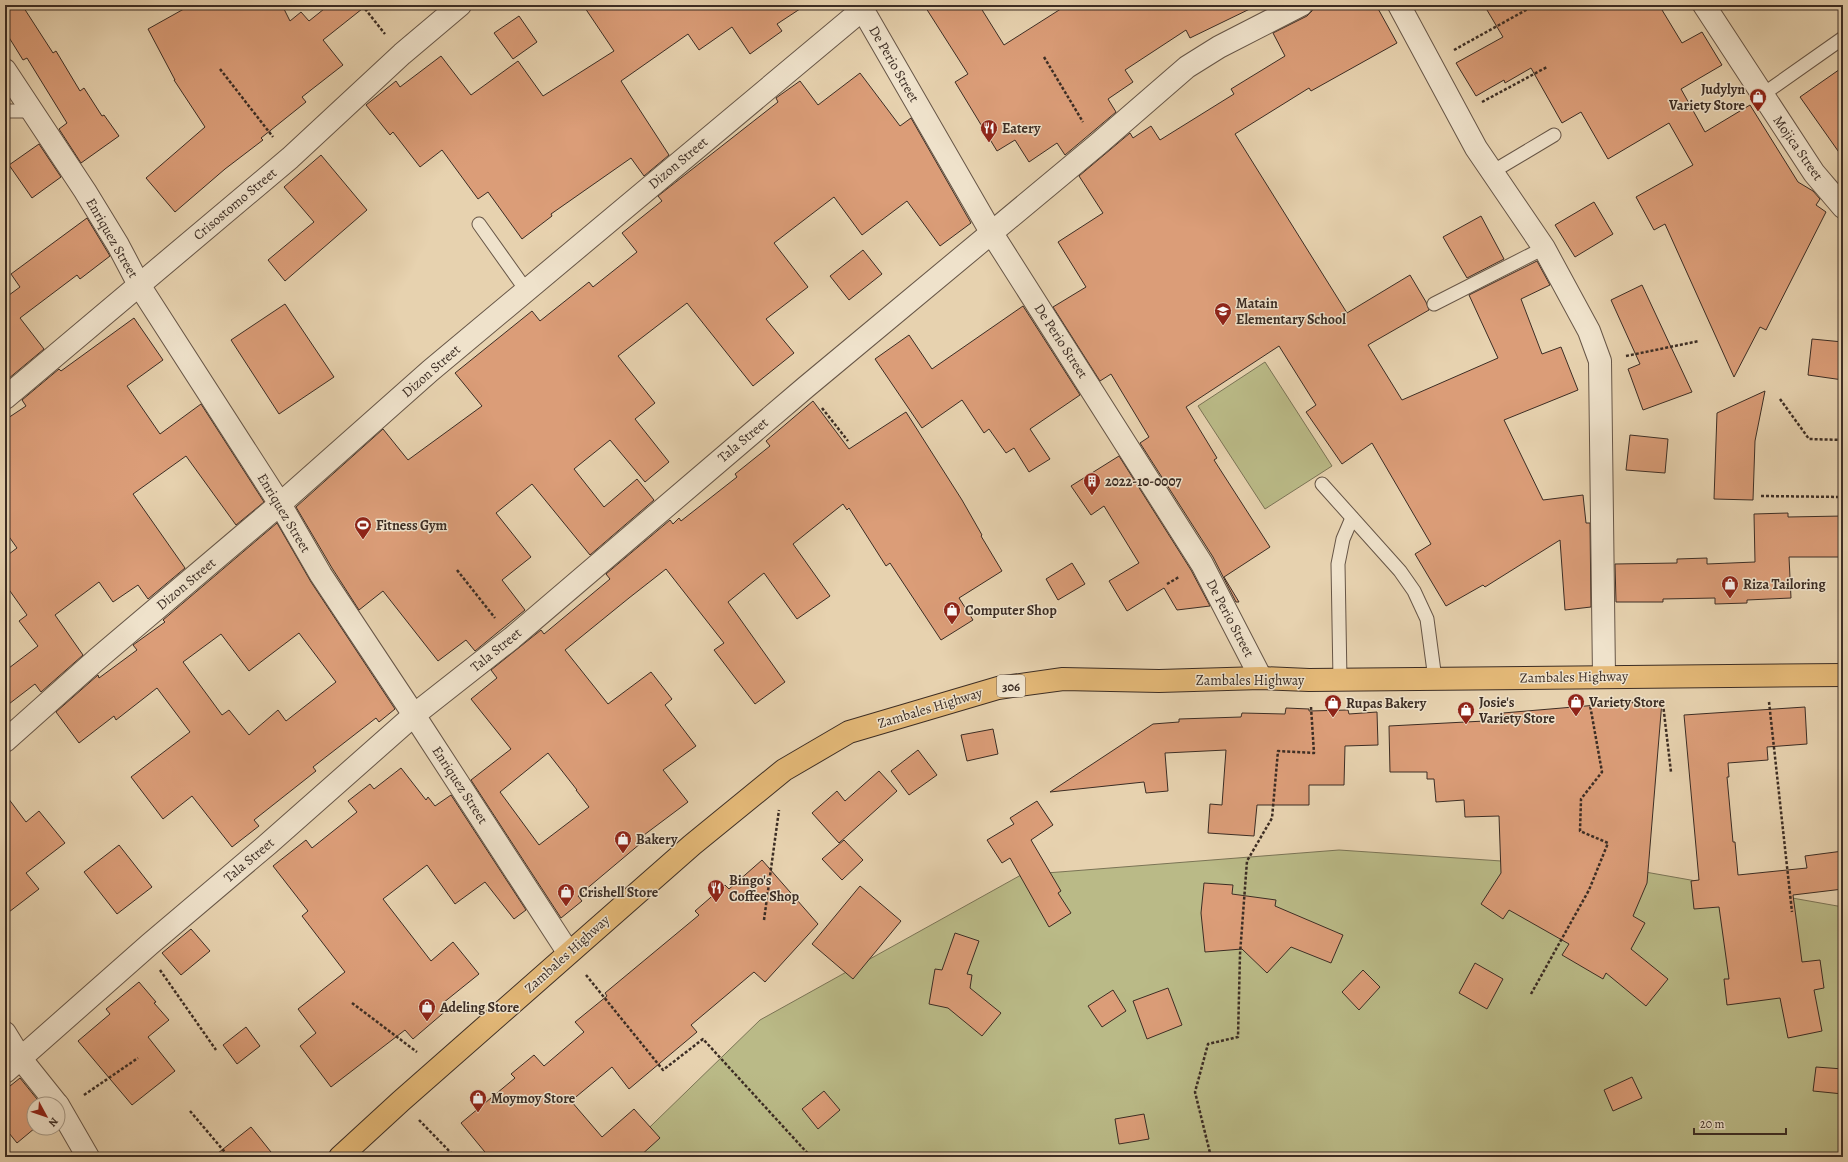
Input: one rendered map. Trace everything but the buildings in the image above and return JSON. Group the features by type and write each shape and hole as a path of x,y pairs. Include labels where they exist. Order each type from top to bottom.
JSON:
{"main road":[{"name":"Zambales Highway","path":"340,1157 438,1067 692,845 784,770 849,732 998,688 1063,679 1159,681 1261,678 1340,680 1594,676 1843,675"}],"street":[{"name":"Crisostomo Street","path":"5,398 290,158 402,54 460,5"},
{"name":"Tala Street","path":"13,1066 150,944 268,844 414,715 512,638 806,387 1097,145 1187,67 1219,47 1301,5"},
{"path":"1399,5 1458,116 1492,172 1544,248 1589,331 1600,361 1594,676"},
{"name":"Mojica Street","path":"1704,5 1814,173 1843,207"},
{"name":"De Perio Street","path":"861,7 991,232 1202,564 1261,678"},
{"name":"Dizon Street","path":"5,741 102,655 280,504 430,371 861,7"},
{"name":"Enriquez Street","path":"5,70 114,238 139,285 280,504 321,575 568,952"},
{"path":"5,1033 13,1066 47,1096"},
{"path":"66,1119 88,1157"}],"lane":[{"path":"1762,95 1843,38"},
{"path":"5,111 32,111"},
{"path":"1492,172 1554,135"},
{"path":"479,224 526,290"},
{"path":"1434,304 1544,248"},
{"path":"1322,484 1400,571 1414,591 1427,619 1434,679"},
{"path":"1340,680 1338,564 1343,539 1352,518"}],"path":[{"path":"362,5 402,54"},
{"path":"1431,63 1535,5"},
{"path":"1044,57 1097,145"},
{"path":"1458,116 1547,67"},
{"path":"220,69 290,158"},
{"path":"1600,361 1699,341"},
{"path":"806,387 848,441"},
{"path":"1780,399 1809,439 1843,440"},
{"path":"1761,496 1843,497"},
{"path":"457,570 512,638"},
{"path":"1766,675 1792,912"},
{"path":"1530,994 1589,890 1608,843 1580,831 1581,799 1602,772 1594,676"},
{"path":"1659,676 1671,772"},
{"path":"1211,1157 1195,1092 1208,1044 1238,1037 1240,954 1247,861 1272,818 1278,751 1314,752 1310,680"},
{"path":"764,920 784,770"},
{"path":"150,944 160,969 216,1050"},
{"path":"568,952 663,1070 703,1039 811,1157"},
{"path":"352,1003 438,1067"},
{"path":"66,1103 138,1058"},
{"path":"400,1101 455,1157"},
{"path":"190,1111 230,1157"}],"green space":[{"path":"1265,362 1332,466 1265,509 1198,406"},
{"path":"1339,850 1634,870 1843,907 1843,1157 619,1157 760,1020 1021,875"}],"place":[{"name":"Judylyn Variety Store","path":"1758,112"},
{"name":"Eatery","path":"989,143"},
{"name":"Matain Elementary School","path":"1223,326"},
{"name":"2022-10-0007","path":"1092,496"},
{"name":"Fitness Gym","path":"363,540"},
{"name":"Riza Tailoring","path":"1730,599"},
{"name":"Computer Shop","path":"952,625"},
{"name":"Variety Store","path":"1576,717"},
{"name":"Rupas Bakery","path":"1333,718"},
{"name":"Josie's Variety Store","path":"1466,725"},
{"name":"Bakery","path":"623,854"},
{"name":"Bingo's Coffee Shop","path":"716,903"},
{"name":"Crishell Store","path":"566,907"},
{"name":"Adeling Store","path":"427,1022"},
{"name":"Moymoy Store","path":"478,1113"}]}
